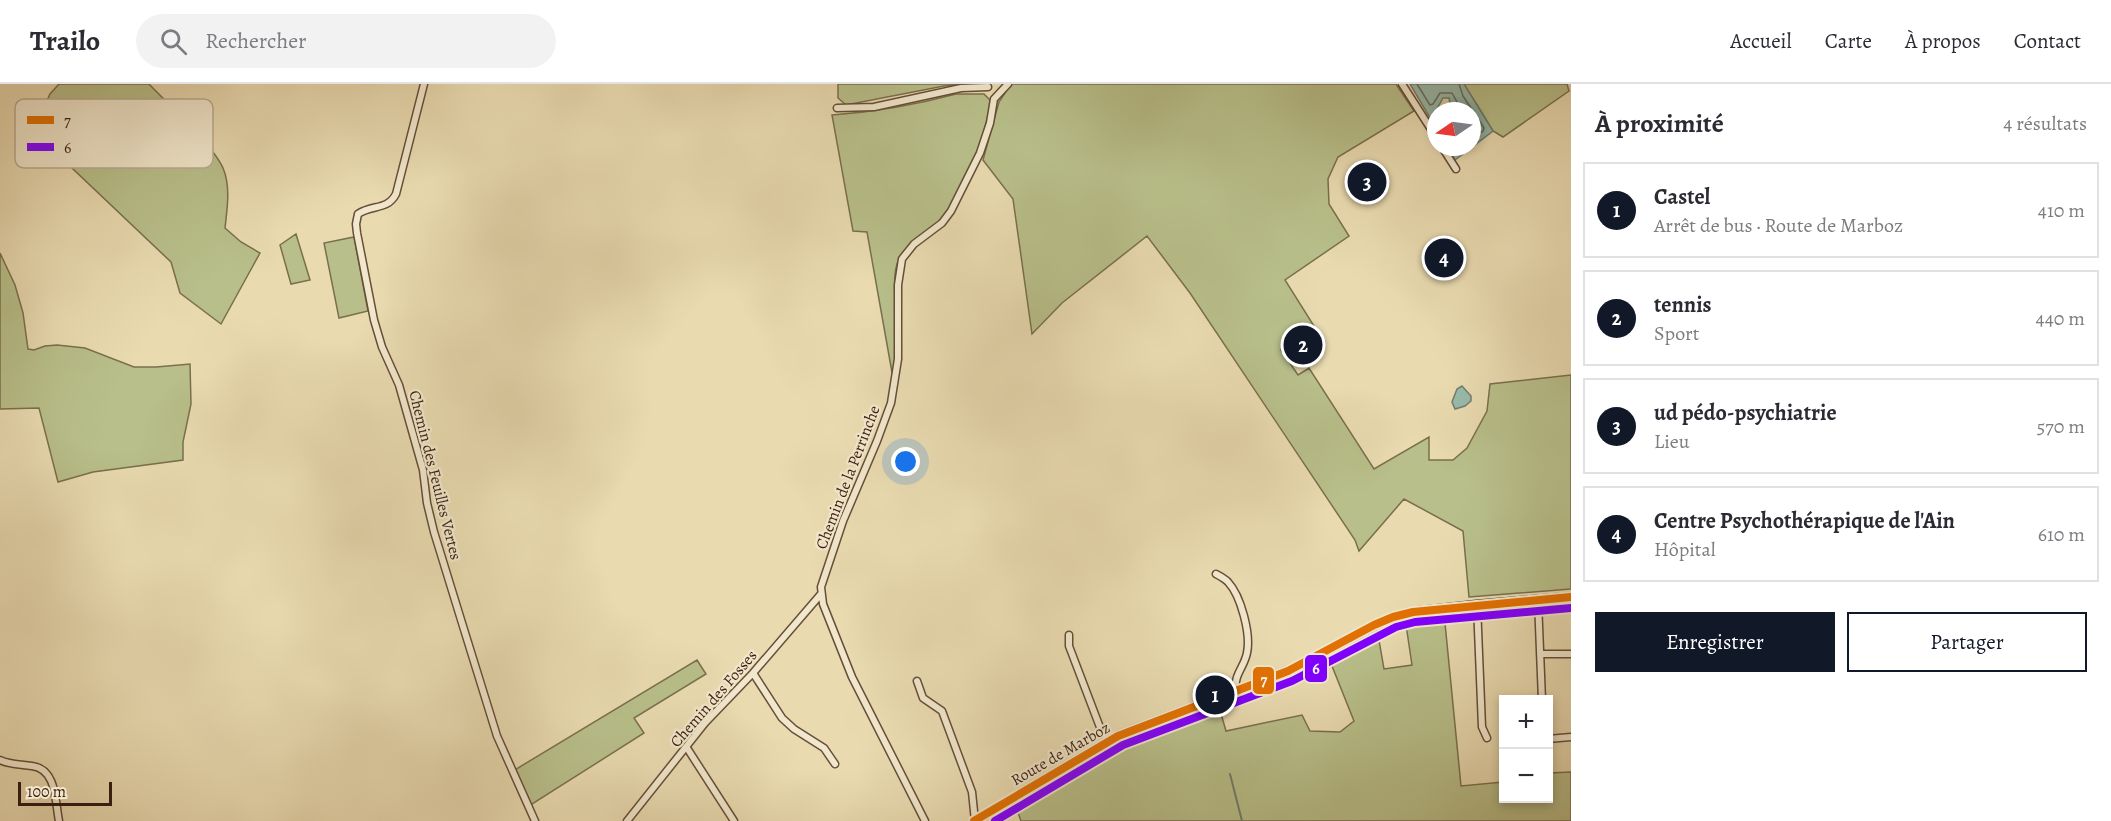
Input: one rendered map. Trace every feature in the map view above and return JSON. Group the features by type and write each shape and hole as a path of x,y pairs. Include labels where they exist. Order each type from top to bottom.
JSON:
{"main road":[{"name":"Route de Marboz","path":"975,821 1107,741 1295,668 1393,617 1413,612 1571,597"},
{"name":"Route de Marboz","path":"1538,601 1571,602"}],"street":[{"name":"Chemin des Feuilles Vertes","path":"424,84 396,194 388,205 358,214 357,233 374,320 382,347 396,377 423,470 427,503 434,532 497,736 520,792 535,821"},
{"path":"837,108 882,106 961,88 987,86 994,99 1008,84"},
{"path":"1402,84 1427,123"},
{"name":"Chemin de la Perrinche","path":"821,594 843,521 891,403 898,358 898,285 902,259 914,244 942,223 957,202 980,153 990,123 994,99"},
{"path":"1448,156 1456,169"},
{"path":"1216,574 1226,580 1233,589 1246,623 1247,652 1243,665 1236,674 1234,683 1236,692"},
{"path":"821,594 831,626 861,697 925,821"},
{"name":"Chemin des Fosses","path":"627,821 705,723 753,673 821,594"},
{"path":"1538,601 1542,695"},
{"path":"1477,605 1482,727 1487,738"},
{"path":"1069,635 1069,646 1107,741"},
{"path":"1540,654 1571,654"},
{"path":"753,673 787,723 824,748 835,764"},
{"path":"917,681 923,698 942,711 972,792 975,821"},
{"path":"1553,739 1571,737"},
{"path":"687,748 734,821"},
{"path":"0,760 10,764 36,766 46,772 53,786 59,821"}],"green space":[{"path":"59,84 149,84 163,99 48,99"},
{"path":"838,84 975,84 944,86 846,105 838,98"},
{"path":"1011,84 1396,84 1414,111 1338,157 1328,179 1329,204 1349,236 1285,280 1314,326 1281,350 1298,375 1309,368 1374,469 1429,437 1429,460 1453,460 1467,448 1487,411 1490,384 1571,375 1571,589 1469,597 1463,531 1404,499 1359,551 1355,540 1190,293 1147,236 1062,303 1032,334 1013,199 983,160 999,102"},
{"path":"1464,84 1567,84 1569,91 1503,137 1493,131 1481,112 1481,102 1475,102"},
{"path":"956,94 984,94 991,101 988,115 979,147 959,194 942,219 905,250 897,264 895,281 897,342 893,378 867,232 853,231 832,115 895,108"},
{"path":"213,152 223,168 227,183 225,228 241,242 260,253 221,324 180,293 171,262 72,168 213,168"},
{"path":"296,234 310,280 291,284 280,245"},
{"path":"354,237 368,311 339,318 324,243"},
{"path":"0,253 15,285 23,313 28,349 34,350 57,345 85,348 134,367 190,364 191,404 183,442 183,460 93,472 58,482 39,408 0,409"},
{"path":"1312,329 1321,341 1293,361 1285,349"},
{"path":"1444,613 1461,786 1499,782 1499,803 1553,803 1553,773 1571,772 1571,821 1021,821 1015,804 1076,763 1156,724 1218,703 1226,731 1302,715 1310,731 1340,732 1354,721 1328,656 1377,629 1384,669 1412,665 1405,618"},
{"path":"697,660 706,674 634,718 644,733 529,806 513,771"}],"water":[{"path":"1410,84 1464,84 1475,102 1450,102 1449,98 1443,98 1441,102 1427,102 1427,113"},
{"path":"1481,112 1493,131 1481,140"},
{"path":"1462,386 1471,396 1471,401 1455,409 1452,402 1457,389"}],"waterway":[{"path":"1230,774 1242,821"}],"transit line":[{"name":"7","path":"974,821 1118,736 1288,671 1393,617 1413,612 1571,597"},
{"name":"6","path":"995,821 1123,745 1292,681 1396,627 1415,622 1571,608"}],"place":[{"name":"ud pédo-psychiatrie","path":"1367,182"},
{"name":"Centre Psychothérapique de l'Ain","path":"1444,258"},
{"name":"tennis","path":"1303,345"},
{"name":"Castel","path":"1215,695"}]}
